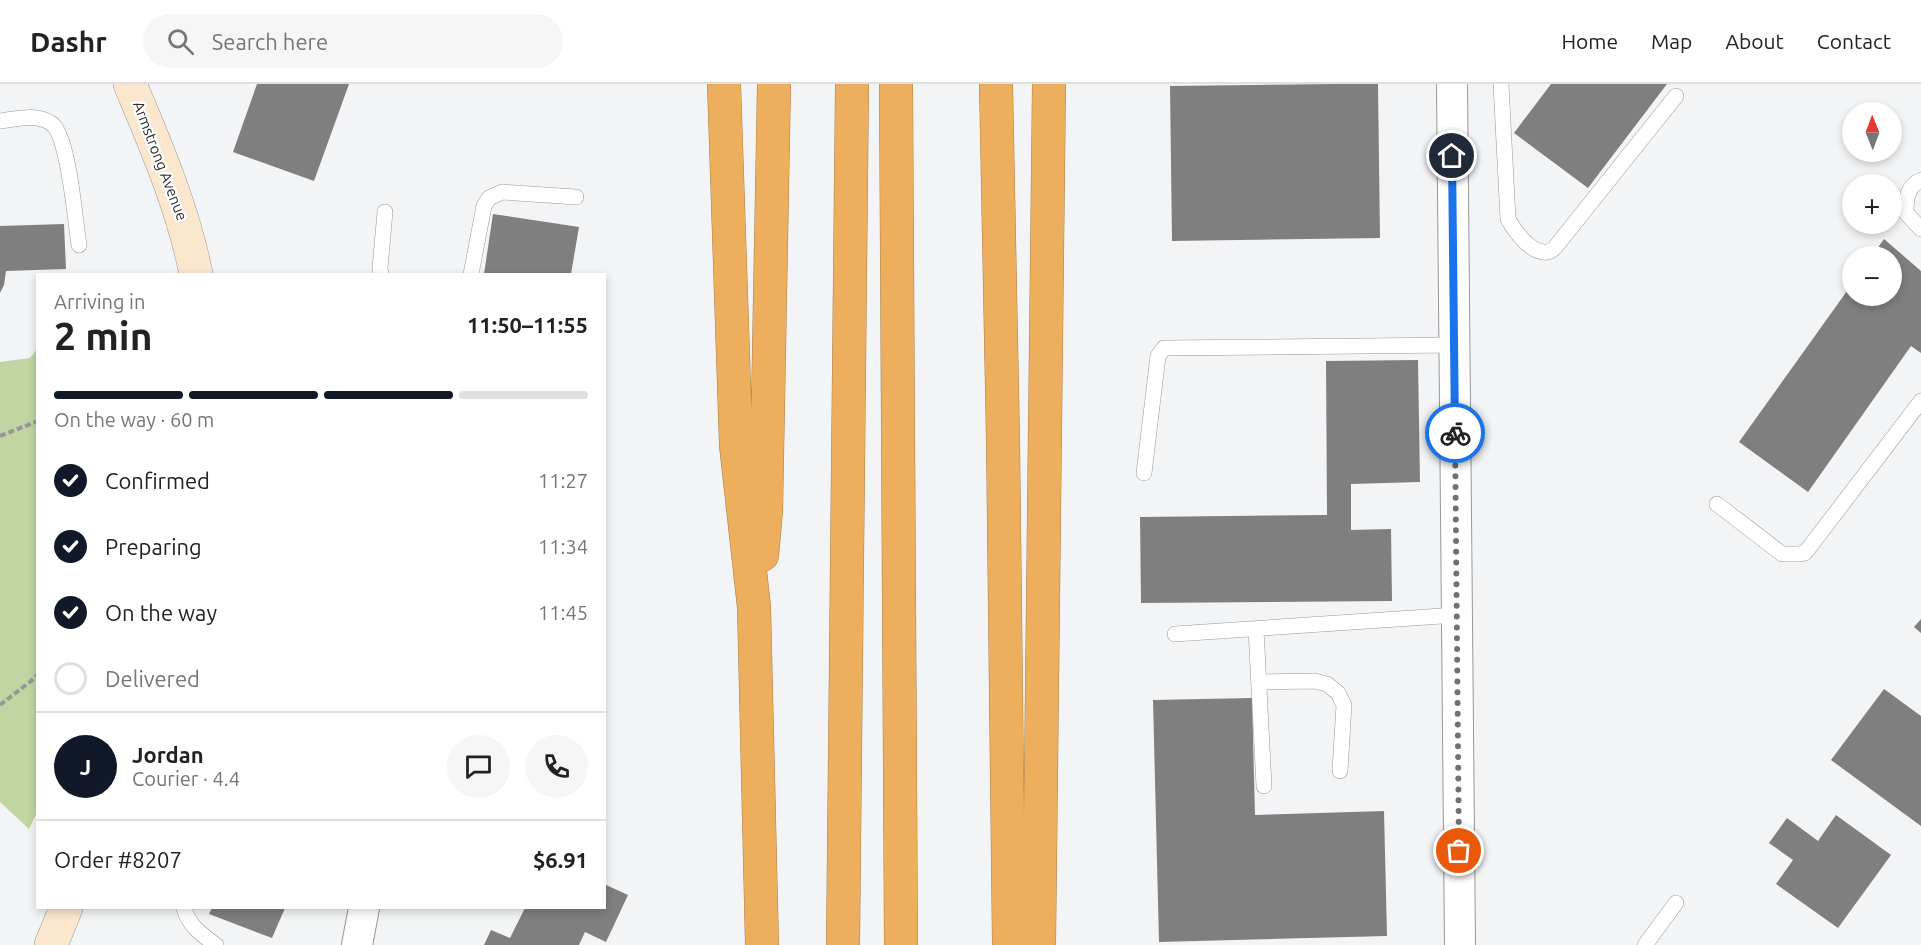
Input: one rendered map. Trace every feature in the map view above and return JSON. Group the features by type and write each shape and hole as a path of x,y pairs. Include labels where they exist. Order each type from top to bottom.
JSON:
{"highway":[{"path":"724,84 736,445 754,607 762,945"},
{"path":"754,607 766,511 774,84"},
{"path":"843,945 852,84"},
{"path":"896,84 901,945"},
{"path":"996,84 1009,945"},
{"path":"1039,945 1049,84"}],"street":[{"name":"Armstrong Avenue","path":"130,84 171,184 196,273"},
{"path":"1453,85 1460,945"},
{"path":"51,945 66,909"},
{"path":"357,945 364,909"}],"lane":[{"path":"1501,84 1508,219 1525,242 1543,252 1550,251 1557,245 1676,96"},
{"path":"0,121 31,117 52,123 58,131 66,154 78,245"},
{"path":"1921,180 1910,188 1906,198 1906,213 1921,229"},
{"path":"471,273 484,206 489,198 502,192 576,197"},
{"path":"381,273 385,212"},
{"path":"1144,473 1158,356 1164,348 1454,345"},
{"path":"1717,504 1782,554 1805,553 1921,401"},
{"path":"1175,634 1457,615"},
{"path":"1256,629 1264,786"},
{"path":"1259,682 1315,681 1328,684 1338,693 1344,705 1340,771"},
{"path":"1646,945 1676,903"},
{"path":"184,909 186,917 198,932 216,945"}],"path":[{"path":"0,436 36,422"},
{"path":"0,705 36,676"}],"green space":[{"path":"36,350 36,814 29,829 0,802 0,362 30,358"}],"building":[{"path":"257,84 349,84 314,181 233,152"},
{"path":"1378,84 1380,238 1172,241 1170,86"},
{"path":"1551,84 1667,84 1588,188 1514,133"},
{"path":"493,214 579,227 571,273 484,273"},
{"path":"64,224 66,269 6,271 0,293 0,226"},
{"path":"1884,239 1892,246 1879,246"},
{"path":"1902,255 1921,271 1921,353 1911,346 1808,492 1739,442 1842,298 1842,306 1902,306"},
{"path":"1418,360 1420,482 1351,484 1351,530 1391,529 1392,601 1141,603 1140,517 1327,515 1326,361"},
{"path":"1921,619 1921,633 1914,627"},
{"path":"1884,689 1921,716 1921,826 1831,760"},
{"path":"1252,698 1255,815 1384,811 1387,936 1159,942 1153,700"},
{"path":"1836,815 1891,855 1838,928 1776,884 1793,860 1769,843 1787,818 1818,841"},
{"path":"606,885 628,895 606,942 585,932 579,945 484,945 491,930 510,938 524,909 606,909"},
{"path":"212,909 285,909 272,938 209,914"}],"way so far":[{"path":"1455,433 1459,851"}],"route":[{"path":"1452,156 1455,433"}]}
